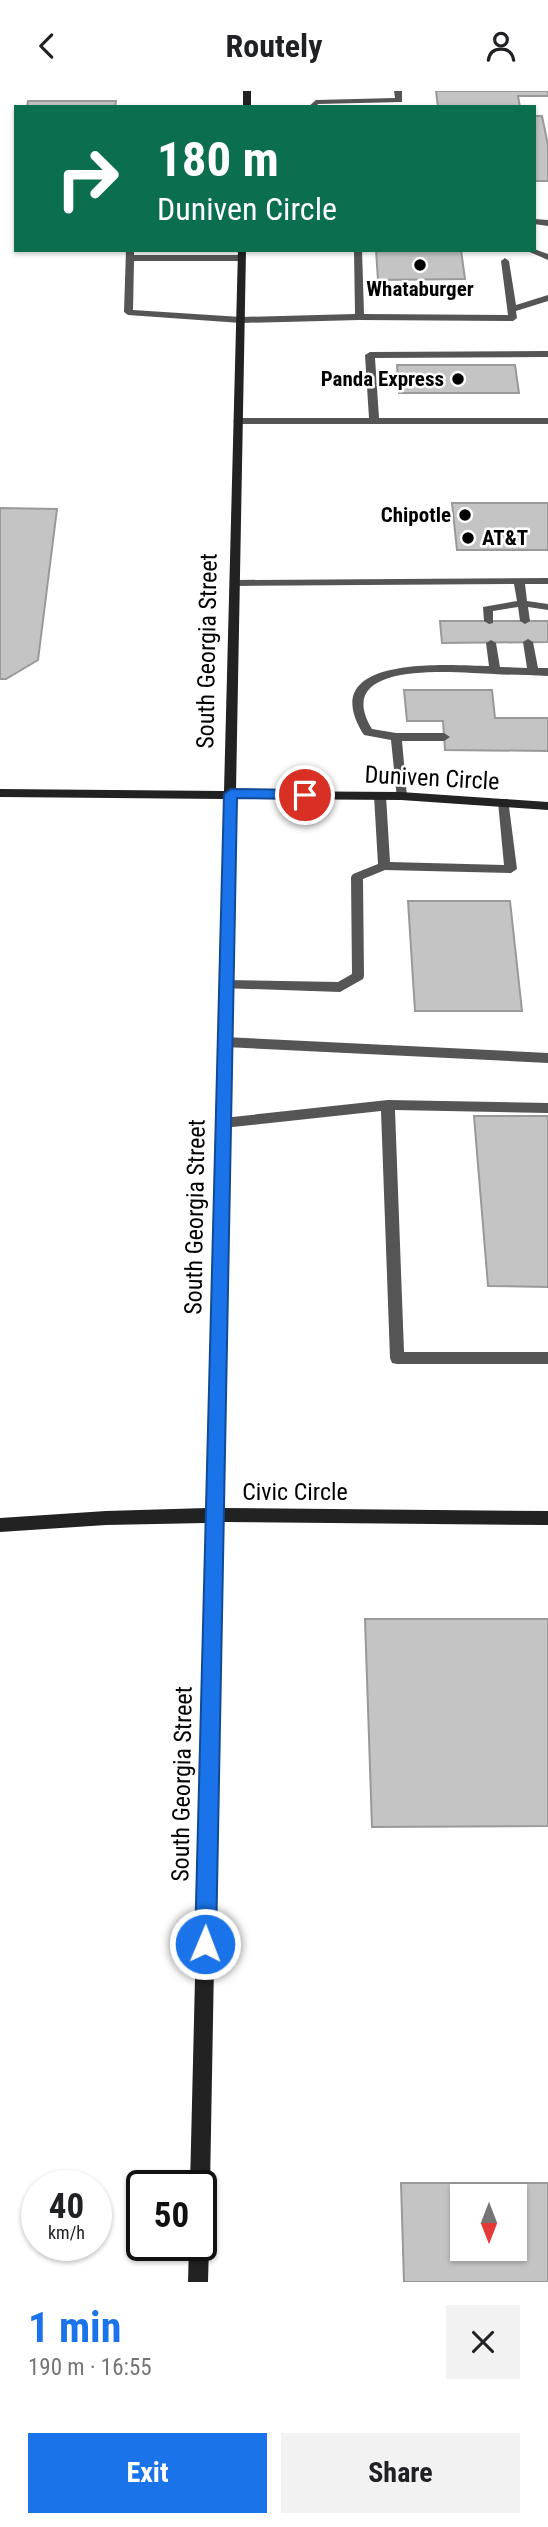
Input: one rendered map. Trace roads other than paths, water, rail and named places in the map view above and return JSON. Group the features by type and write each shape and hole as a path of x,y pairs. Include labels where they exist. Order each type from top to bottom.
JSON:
{"main road":[{"name":"South Georgia Street","path":"200,2170 242,254"},
{"name":"Duniven Circle","path":"0,793 401,796 548,806"},
{"name":"Civic Circle","path":"0,1525 214,1515 548,1518"},
{"path":"198,2282 199,2261"}],"street":[{"path":"314,105 316,102 399,100 398,91"},
{"path":"358,252 360,317"},
{"path":"242,254 130,254 128,312 241,320 360,317 513,318 505,261"},
{"path":"512,309 548,298"},
{"path":"374,421 370,355 548,354"},
{"path":"238,421 548,421"},
{"path":"519,581 525,621"},
{"path":"235,583 548,581"},
{"path":"489,621 487,610 522,603 548,607"},
{"path":"528,642 533,671"},
{"path":"491,643 495,671"},
{"path":"444,737 396,737 368,732 359,719 356,701 368,682 384,674 408,671 548,671"},
{"path":"396,737 401,796"},
{"path":"380,796 384,866"},
{"path":"226,985 340,987 358,976 356,877 384,866 511,869 504,802"},
{"path":"225,1042 548,1058"},
{"path":"388,1105 397,1358 548,1358"},
{"path":"223,1123 388,1105 548,1108"}],"place":[{"name":"Whataburger","path":"420,265"},
{"name":"Panda Express","path":"458,379"},
{"name":"Chipotle","path":"465,515"},
{"name":"AT&T","path":"468,538"}]}
